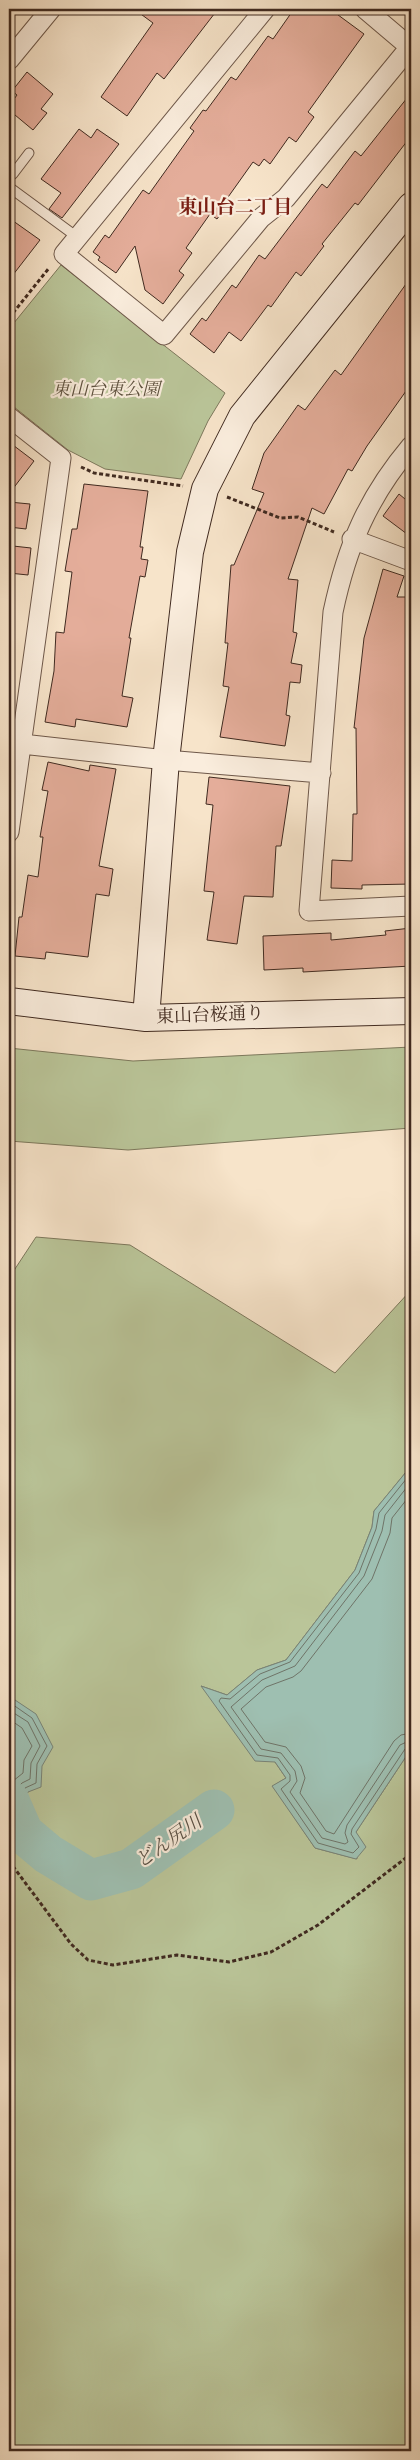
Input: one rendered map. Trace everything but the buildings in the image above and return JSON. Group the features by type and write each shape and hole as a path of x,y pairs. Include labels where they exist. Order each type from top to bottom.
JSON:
{"street":[{"path":"9,60 51,9"},
{"path":"265,9 64,254 164,335 260,218 286,198 411,47 365,9"},
{"path":"146,1018 166,760 190,552 205,489 242,416 411,206"},
{"path":"9,417 61,458 9,832"},
{"path":"411,446 394,466 370,502 352,539 342,571 333,612 309,911 411,906"},
{"path":"352,539 411,561"},
{"path":"22,744 166,760 321,772"},
{"name":"東山台桜通り","path":"9,1002 146,1018 411,1011"}],"lane":[{"path":"9,176 13,174 29,153"},
{"path":"9,187 77,237"}],"path":[{"path":"9,318 53,263 64,254"},
{"path":"61,458 94,473 183,486"},
{"path":"227,497 280,518 298,517 352,539"},
{"path":"9,1861 71,1944 88,1960 113,1966 177,1955 229,1962 271,1952 318,1925 411,1854"}],"green space":[{"name":"東山台東公園","path":"61,265 225,393 208,421 181,479 105,469 68,450 9,403 9,329"},
{"path":"411,1047 411,1128 128,1150 9,1141 9,1048 133,1061"},
{"path":"36,1237 130,1245 335,1373 411,1290 411,1466 374,1511 372,1527 355,1570 286,1660 257,1670 227,1695 201,1686 275,1762 286,1778 273,1786 315,1848 357,1859 356,1832 411,1749 411,2451 9,2451 9,1278"}],"water":[{"path":"411,1466 411,1749 356,1832 366,1847 356,1859 315,1848 272,1786 286,1778 275,1762 255,1761 201,1686 227,1695 257,1670 286,1660 355,1570 372,1527 374,1511"},
{"path":"9,1696 36,1714 53,1747 42,1766 41,1787 28,1792 23,1802 9,1799"}],"waterway":[{"name":"どん尻川","path":"9,1801 23,1833 48,1854 91,1880 131,1869 214,1810"}],"district":[{"name":"東山台二丁目","path":"235,208"}]}
